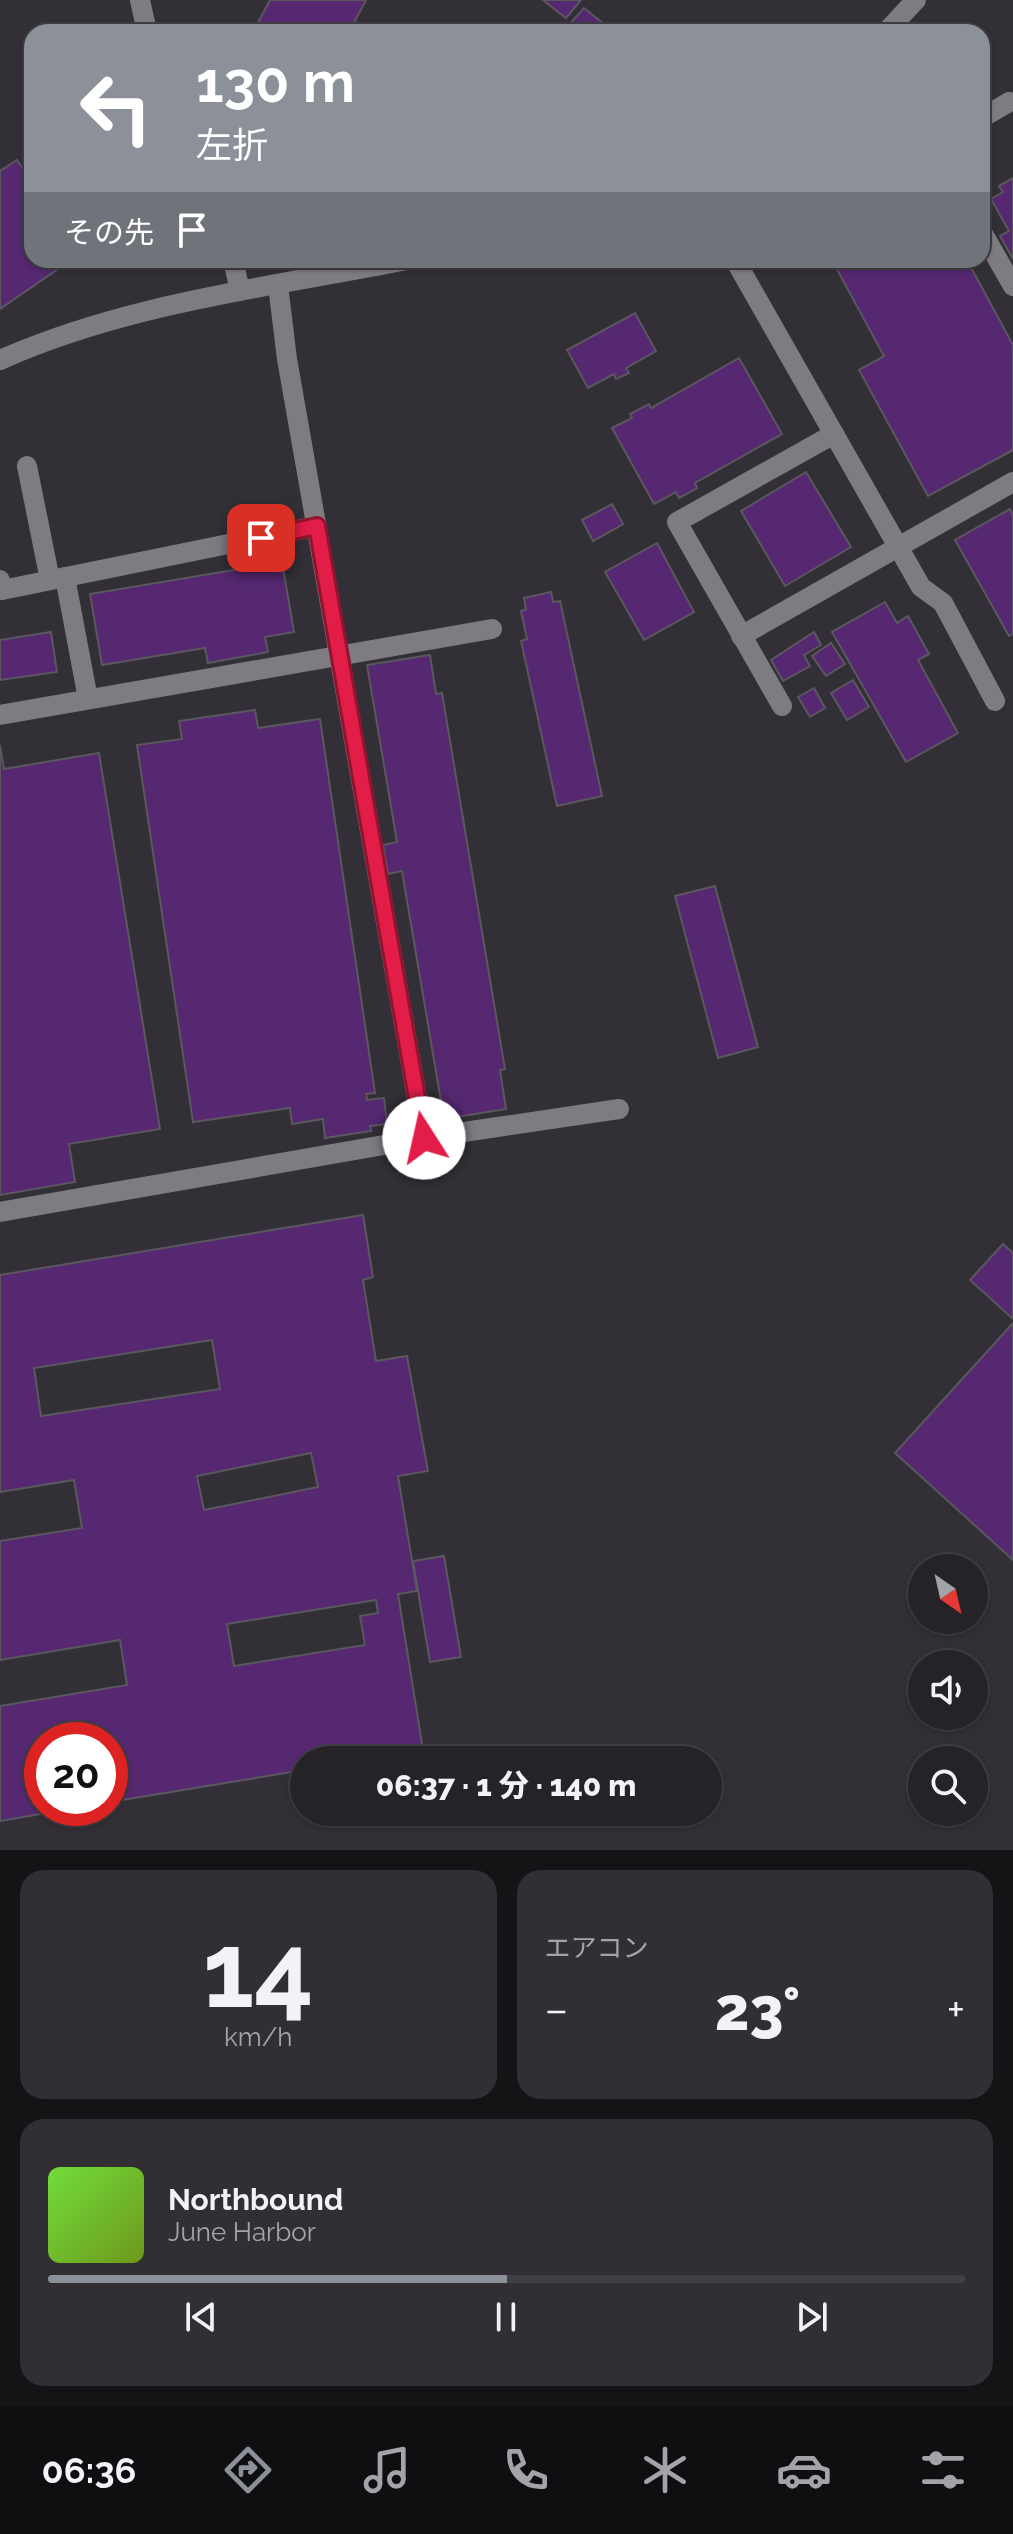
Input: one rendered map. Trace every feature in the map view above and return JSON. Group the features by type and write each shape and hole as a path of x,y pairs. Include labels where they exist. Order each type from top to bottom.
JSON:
{"street":[{"path":"140,0 145,24"},
{"path":"894,24 916,0"},
{"path":"990,113 1009,102"},
{"path":"990,246 1013,286"},
{"path":"235,268 240,291"},
{"path":"0,360 59,336 135,315 240,291 366,268"},
{"path":"740,268 921,587 943,603 995,701"},
{"path":"278,285 287,359 424,1138"},
{"path":"782,706 677,522 834,434"},
{"path":"27,466 88,699"},
{"path":"741,636 1013,482"},
{"path":"0,580 2,590 317,526"},
{"path":"0,715 492,629"},
{"path":"0,1212 424,1138 619,1109"}],"building":[{"path":"270,0 366,0 353,24 257,24"},
{"path":"543,0 581,0 566,18"},
{"path":"584,8 604,24 570,24"},
{"path":"17,160 24,170 24,268 59,268 0,309 0,171"},
{"path":"1013,178 1013,259 1000,236 1009,231 991,199 1003,192 999,186"},
{"path":"836,268 971,268 1013,345 1013,450 928,496 859,370 884,356"},
{"path":"635,313 656,351 626,368 629,373 616,379 614,374 588,388 567,350"},
{"path":"739,358 782,434 695,483 697,488 679,498 676,492 654,504 612,428 632,418 630,414 649,404 651,408"},
{"path":"806,472 851,547 785,586 741,511"},
{"path":"612,504 623,524 593,541 582,520"},
{"path":"1010,509 1013,515 1013,634 1009,636 955,540"},
{"path":"657,543 694,612 644,640 605,572"},
{"path":"282,562 294,632 265,637 268,652 208,663 205,648 102,665 90,594"},
{"path":"551,592 553,602 560,601 602,796 557,806 521,641 527,639 521,611 526,609 524,598"},
{"path":"885,602 897,623 908,616 929,654 918,660 958,733 906,762 832,632"},
{"path":"51,632 57,672 0,680 0,640"},
{"path":"814,632 821,645 804,655 810,666 783,681 771,660"},
{"path":"831,643 845,664 826,676 812,656"},
{"path":"430,655 436,694 442,693 505,1069 500,1070 506,1109 444,1119 402,871 388,874 383,845 397,842 367,665"},
{"path":"853,680 869,707 847,720 831,693"},
{"path":"814,688 825,708 810,717 798,697"},
{"path":"255,710 258,728 320,719 375,1093 366,1094 367,1100 384,1098 387,1124 370,1126 371,1131 325,1138 323,1119 292,1124 290,1108 193,1122 137,745 182,739 179,721"},
{"path":"0,745 4,769 99,753 160,1129 69,1144 75,1182 0,1195"},
{"path":"715,886 758,1047 718,1058 675,896"},
{"path":"363,1215 373,1277 363,1280 376,1361 407,1356 428,1471 398,1476 417,1591 398,1594 422,1746 290,1746 290,1772 128,1799 128,1722 24,1722 24,1817 0,1821 0,1706 127,1685 120,1640 0,1660 0,1541 82,1528 74,1480 0,1492 0,1275","holes":["212,1340 220,1389 41,1416 34,1368","311,1453 318,1487 204,1510 197,1476","376,1600 378,1613 360,1616 365,1645 234,1666 227,1624"]},
{"path":"1003,1244 1013,1253 1013,1319 970,1280"},
{"path":"1013,1323 1013,1560 895,1453"},
{"path":"444,1556 461,1657 430,1662 413,1561"}],"route":[{"path":"261,538 317,526 424,1138"}]}
